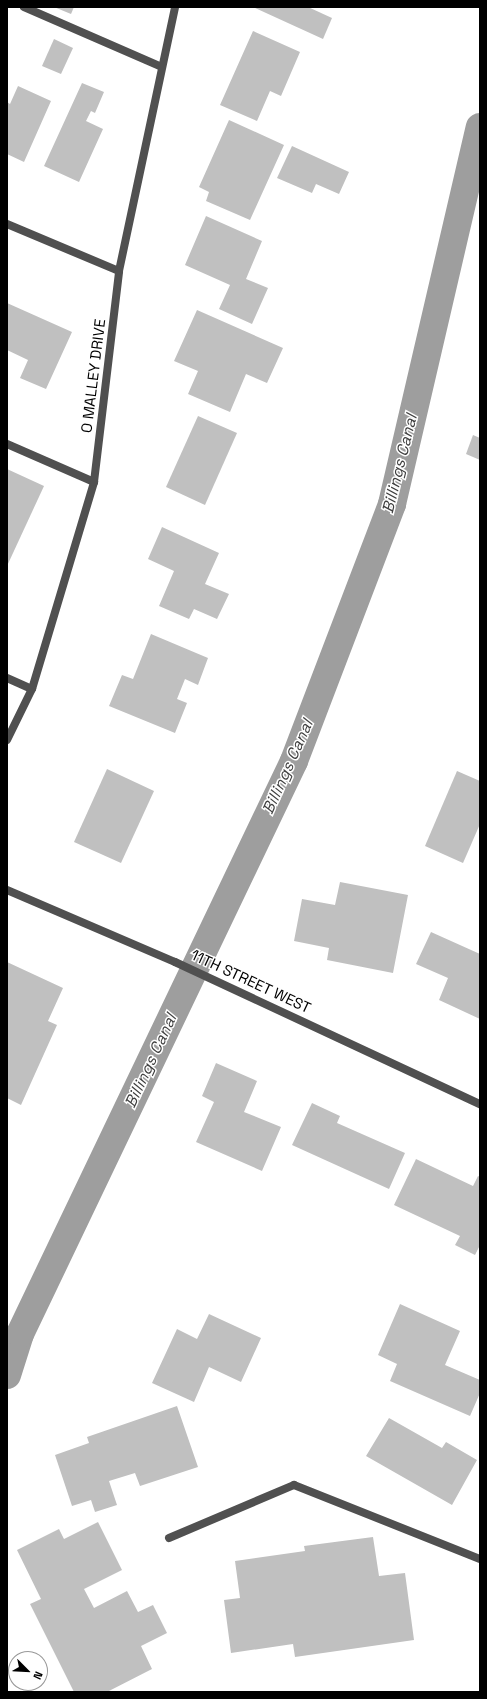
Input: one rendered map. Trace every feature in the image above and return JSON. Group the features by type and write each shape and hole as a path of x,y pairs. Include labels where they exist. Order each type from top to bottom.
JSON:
{"street":[{"path":"24,7 162,67"},
{"name":"O MALLEY DRIVE","path":"7,740 32,689 94,482 119,271 175,7"},
{"path":"7,224 119,271"},
{"path":"7,444 94,482"},
{"path":"7,678 32,689"},
{"name":"11TH STREET WEST","path":"7,890 175,962 480,1104"},
{"path":"169,1538 294,1485 480,1559"}],"building":[{"path":"54,7 74,7 71,14"},
{"path":"253,7 308,7 332,18 323,39"},
{"path":"253,31 300,52 281,96 270,91 257,121 220,105"},
{"path":"54,39 73,48 61,74 42,66"},
{"path":"82,83 104,92 95,113 91,111 86,121 103,129 79,182 44,166"},
{"path":"18,86 51,101 24,162 7,154 7,102 10,104"},
{"path":"229,120 284,145 250,220 206,201 209,192 199,187"},
{"path":"292,146 349,172 339,194 316,184 312,193 277,178"},
{"path":"206,216 262,241 246,279 268,288 252,324 219,309 230,285 185,265"},
{"path":"7,303 72,332 46,389 20,378 28,360 7,350"},
{"path":"197,310 283,348 267,383 246,374 230,412 188,394 198,371 174,361"},
{"path":"198,416 237,433 205,505 166,487"},
{"path":"473,435 480,438 480,460 466,454"},
{"path":"7,469 44,486 7,566"},
{"path":"162,527 219,553 205,584 229,594 217,619 194,609 189,619 159,606 174,571 148,559"},
{"path":"151,634 208,658 198,685 185,679 177,699 187,703 175,733 109,706 122,675 133,679"},
{"path":"107,769 154,791 121,863 74,842"},
{"path":"457,771 480,781 480,824 463,863 425,846"},
{"path":"340,882 408,895 393,973 327,960 329,948 294,941 302,899 335,905"},
{"path":"431,932 480,954 480,1019 439,1000 448,978 416,964"},
{"path":"7,962 63,988 48,1021 57,1025 21,1105 7,1098"},
{"path":"216,1063 257,1081 244,1112 281,1127 262,1171 196,1142 214,1102 202,1096"},
{"path":"312,1103 340,1116 337,1123 405,1153 389,1189 292,1145"},
{"path":"416,1159 473,1186 478,1176 480,1177 480,1245 475,1255 455,1245 460,1236 394,1205"},
{"path":"400,1304 460,1331 445,1365 480,1380 480,1393 470,1416 390,1381 397,1364 378,1355"},
{"path":"209,1314 261,1338 241,1382 209,1367 194,1402 152,1383 177,1329 197,1339"},
{"path":"177,1406 198,1467 140,1486 135,1473 109,1481 117,1505 95,1512 91,1500 72,1506 55,1455 89,1443 87,1437"},
{"path":"389,1418 442,1448 446,1442 477,1460 452,1505 366,1456"},
{"path":"98,1522 122,1570 84,1589 94,1608 127,1591 138,1612 153,1605 167,1633 141,1646 152,1669 107,1692 74,1692 30,1604 41,1599 17,1550 59,1529 64,1539"},
{"path":"373,1537 379,1576 405,1573 414,1640 295,1657 293,1644 231,1653 224,1600 240,1598 235,1561 305,1551 304,1546"}],"waterway":[{"name":"Billings Canal","path":"7,1375 20,1334 294,761 392,504 480,127"}]}
